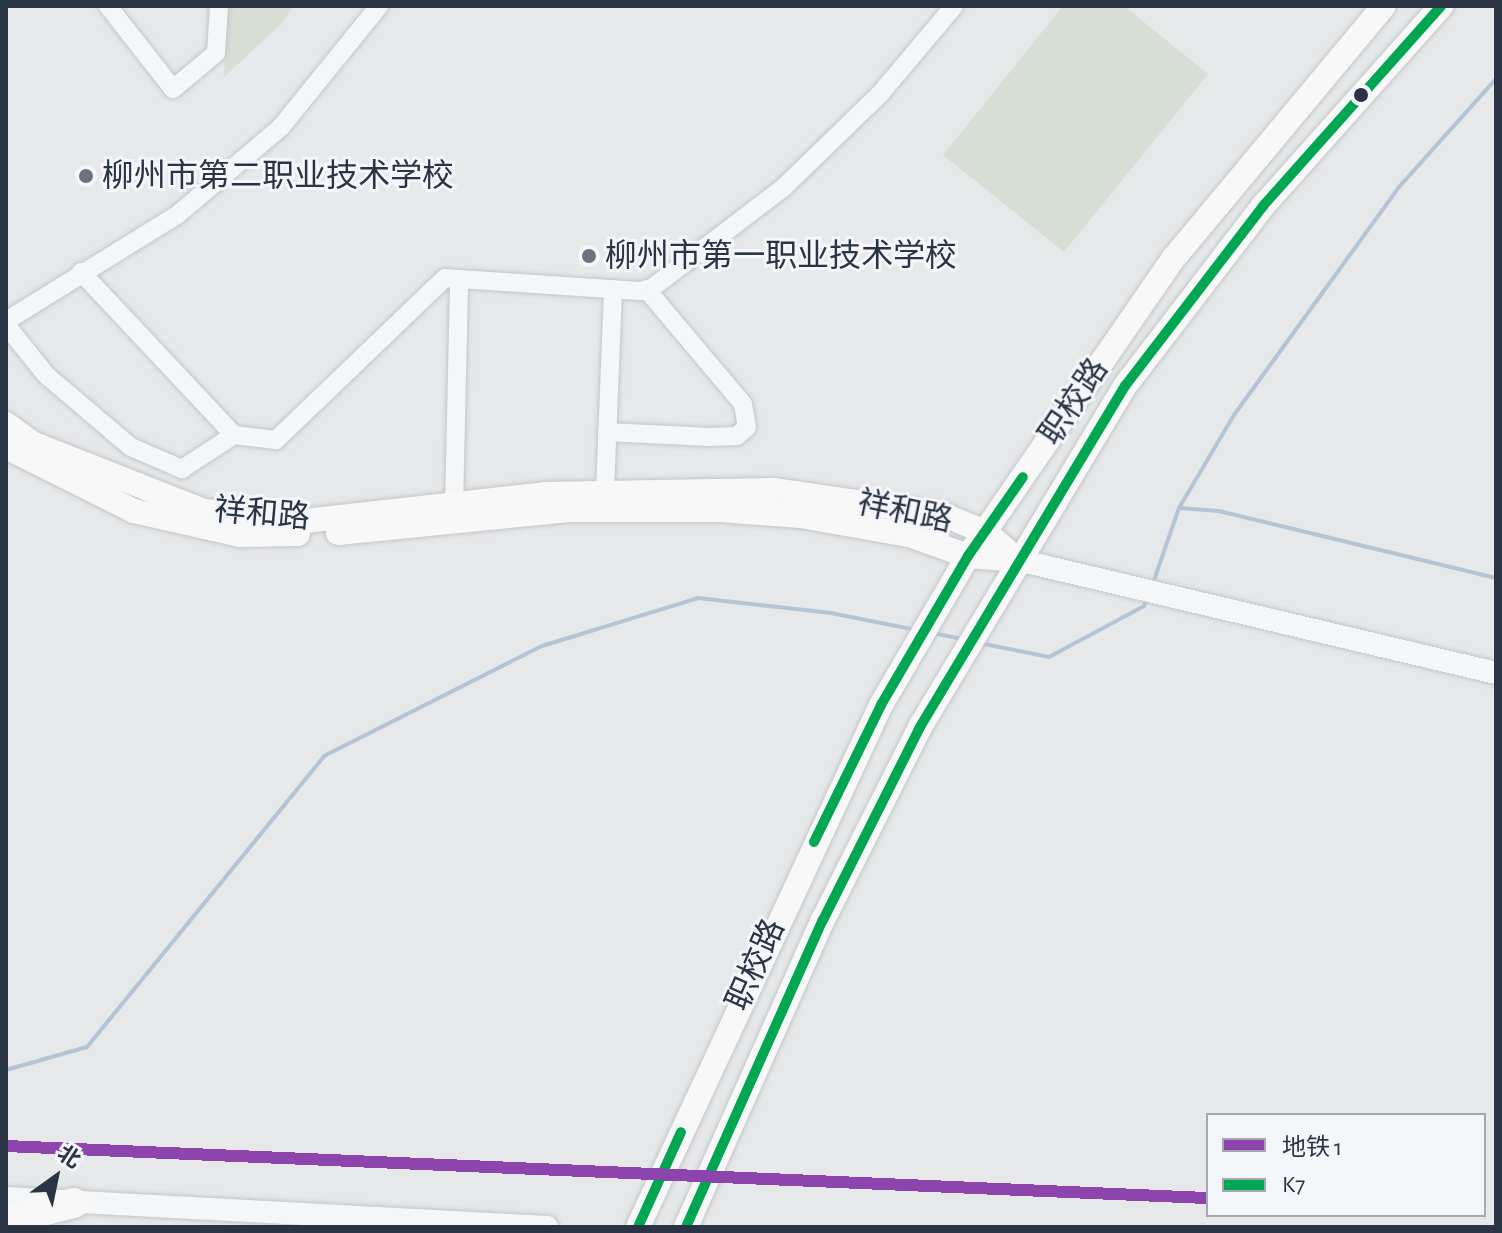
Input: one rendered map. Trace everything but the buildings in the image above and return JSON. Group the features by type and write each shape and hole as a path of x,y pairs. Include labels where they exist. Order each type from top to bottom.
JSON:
{"highway":[{"path":"6,1220 74,1203"}],"main road":[{"name":"职校路","path":"638,1227 881,705 968,556 1173,259 1384,6"},
{"name":"职校路","path":"686,1227 823,920 920,727 1125,386 1209,274 1441,6"},
{"name":"祥和路","path":"6,424 34,444 204,511 305,521 605,491 775,490 913,509 985,532 1018,560"},
{"name":"祥和路","path":"6,447 134,511 240,535 383,533 569,510 720,510 801,516 909,535 968,556 1018,560"}],"street":[{"path":"108,6 173,89 216,53 219,6"},
{"path":"379,6 281,127 177,215 81,272 6,323 46,375 131,447 182,469 234,435 276,440 445,278 646,289 696,258 783,188 880,94 954,6"},
{"path":"81,272 234,435"},
{"path":"454,507 459,279"},
{"path":"605,491 613,289"},
{"path":"607,432 710,437 737,436 747,427 743,404 646,289"},
{"path":"1018,560 1123,581 1496,673"},
{"path":"6,1198 547,1227"}],"shaded area":[{"path":"226,6 293,6 283,22 224,77"},
{"path":"1063,6 1124,6 1208,74 1064,252 943,155"}],"waterway":[{"path":"1153,583 1179,508 1234,415 1399,187 1496,79"},
{"path":"1179,508 1219,511 1496,578"},
{"path":"6,1070 87,1047 324,756 542,646 698,598 831,613 916,630"},
{"path":"979,643 1049,657 1144,606 1147,598"},
{"path":"932,633 963,639"}],"metro line":[{"name":"1","path":"6,1146 1206,1198"}],"transit line":[{"name":"K7","path":"686,1227 823,920 920,727 1125,386 1263,206 1441,6"},
{"name":"K7","path":"814,842 881,705 968,556 1023,477"},
{"name":"K7","path":"638,1227 681,1132"}],"place":[{"name":"柳州市第二职业技术学校","path":"86,176"},
{"name":"柳州市第一职业技术学校","path":"589,256"}]}
